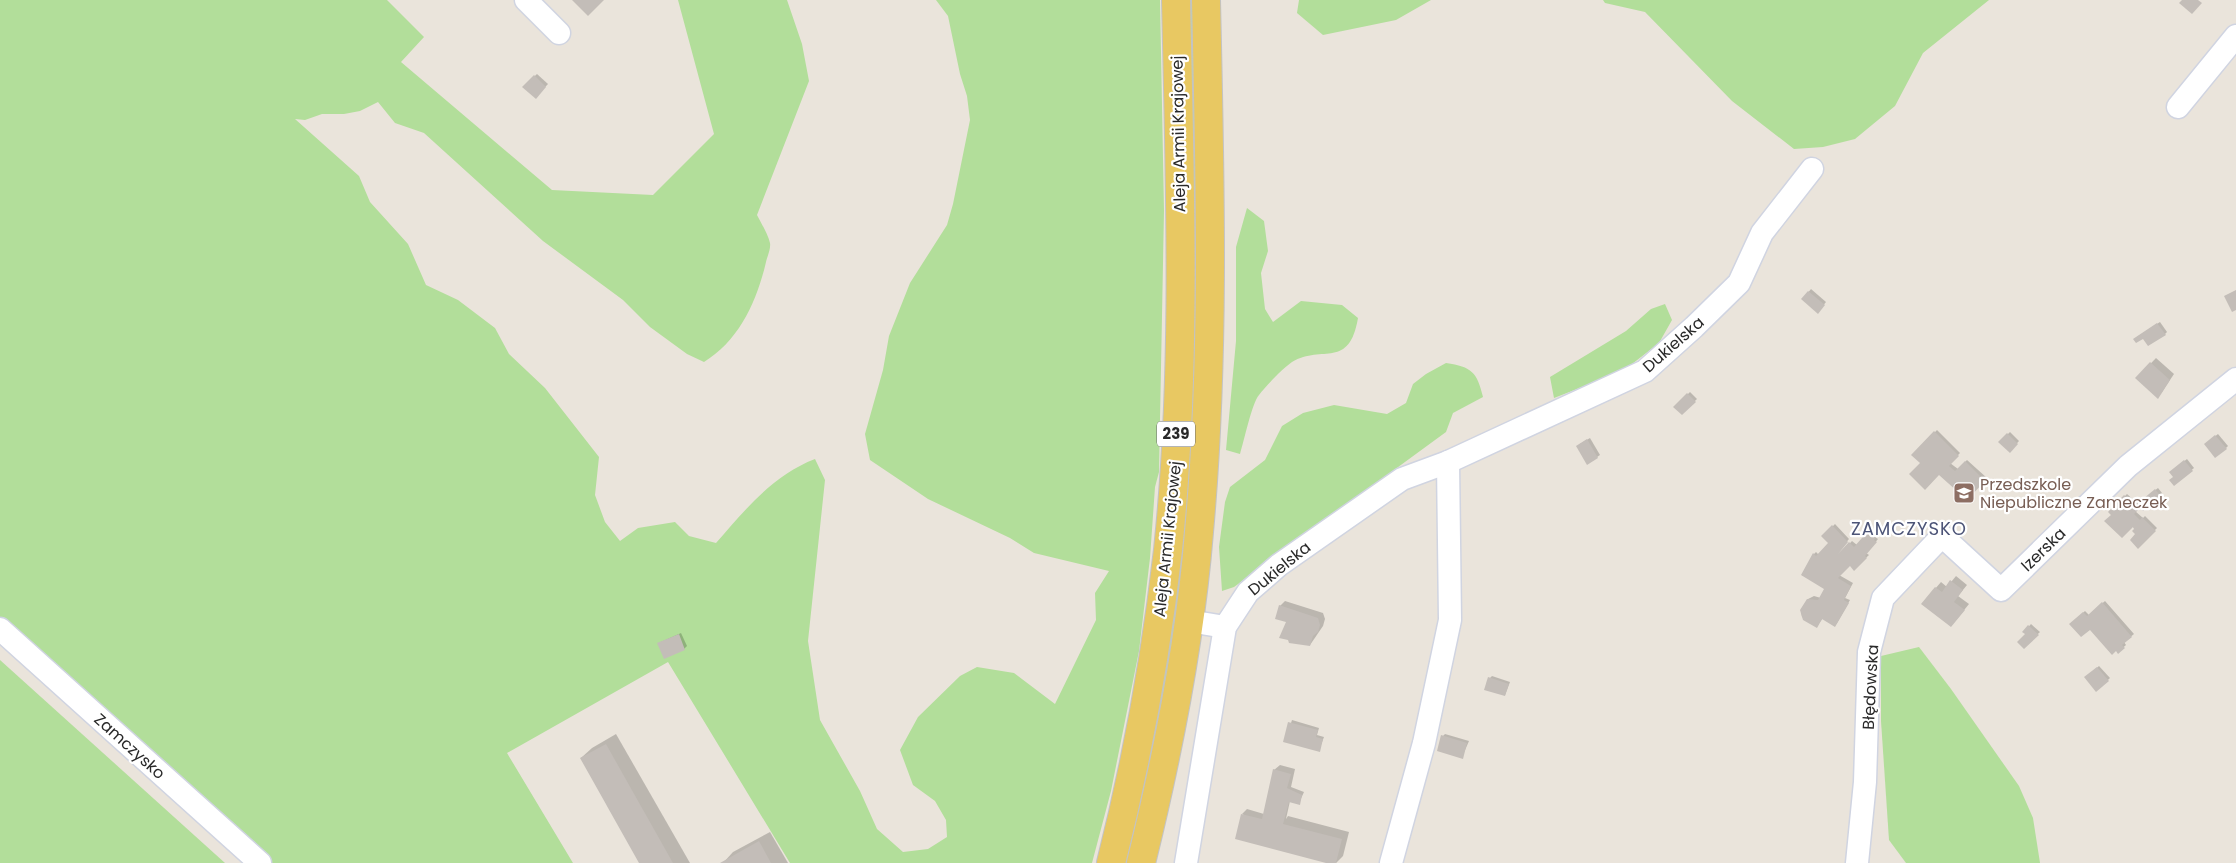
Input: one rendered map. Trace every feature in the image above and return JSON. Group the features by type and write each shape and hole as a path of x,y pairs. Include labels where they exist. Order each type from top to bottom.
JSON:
{"main road":[{"name":"Aleja Armii Krajowej","path":"1111,863 1148,690 1164,585 1173,490 1179,378 1181,277 1176,0"},
{"name":"Aleja Armii Krajowej","path":"1141,863 1171,734 1189,621 1204,474 1209,349 1210,170 1206,0"}],"street":[{"path":"526,0 559,33"},
{"path":"2178,107 2236,36"},
{"name":"Dukielska","path":"1186,863 1225,627 1248,592 1279,565 1402,479 1448,462 1645,371 1694,328 1739,283 1762,233 1812,169"},
{"name":"Izerska","path":"1942,536 2001,590 2128,466 2236,380"},
{"path":"1391,863 1424,743 1450,620 1448,462"},
{"name":"Błędowska","path":"1857,863 1865,782 1869,652 1883,598 1942,536"},
{"path":"1189,621 1225,627"},
{"name":"Zamczysko","path":"0,629 260,863"}],"green space":[{"path":"0,0 387,0 424,37 401,62 552,190 653,195 714,134 678,0 787,0 802,44 809,81 757,215 768,236 770,245 762,277 752,305 745,319 727,343 704,362 687,354 650,327 623,300 543,241 424,133 395,123 378,102 360,111 344,114 322,114 305,120 295,119 359,176 370,202 408,244 426,285 458,300 495,328 509,354 545,388 599,457 595,495 605,522 620,541 638,528 675,522 689,536 716,543 749,506 773,484 786,474 815,459 825,480 808,641 820,720 860,791 877,829 903,852 928,849 947,837 946,820 935,801 913,785 900,750 918,717 960,676 977,667 1014,673 1055,704 1096,620 1095,593 1109,571 1034,553 1010,538 928,499 870,460 865,434 883,370 889,336 910,283 947,225 970,120 967,96 960,74 948,16 936,0 1160,0 1164,211 1159,472 1155,487 1150,558 1139,651 1111,791 1092,863 790,863 668,662 507,753 573,863 272,863 0,618"},
{"path":"1184,0 1196,0 1200,228 1194,474 1171,677 1131,863 1120,863 1150,731"},
{"path":"1299,0 1431,0 1396,20 1323,35 1297,13"},
{"path":"1603,0 1989,0 1923,53 1895,106 1855,139 1823,147 1794,149 1732,101 1645,12 1605,3"},
{"path":"1247,208 1264,221 1268,251 1261,273 1265,309 1273,322 1301,301 1342,305 1358,318 1354,334 1348,344 1341,350 1333,353 1303,357 1292,362 1262,391 1256,399 1240,454 1226,450 1236,341 1236,247"},
{"path":"1665,304 1672,320 1659,343 1623,371 1554,398 1550,377 1626,331 1651,309"},
{"path":"1446,363 1462,366 1472,372 1476,376 1483,397 1453,413 1446,432 1234,587 1222,591 1219,547 1225,502 1230,487 1265,460 1282,426 1303,413 1334,405 1387,414 1406,403 1413,384"},
{"path":"1919,647 2019,786 2033,818 2040,863 1906,863 1889,840 1881,721 1881,656"},
{"path":"0,660 225,863 0,863"}],"building":[{"path":"572,0 604,0 588,16"},
{"path":"2182,0 2198,0 2202,3 2192,14 2179,3"},
{"path":"534,75 546,87 536,99 522,87"},
{"path":"2236,290 2236,310 2232,312 2224,296"},
{"path":"1808,291 1825,305 1818,314 1801,299"},
{"path":"2157,323 2166,335 2148,346 2143,339 2136,343 2133,339"},
{"path":"2150,362 2170,380 2158,399 2135,378"},
{"path":"1687,393 1696,402 1682,415 1673,407"},
{"path":"1934,431 1959,456 1949,466 1955,471 1965,461 1985,481 1967,500 1939,475 1925,490 1909,474 1920,463 1911,455"},
{"path":"2007,433 2018,444 2010,453 1998,442"},
{"path":"2215,435 2227,449 2215,458 2204,444"},
{"path":"1587,439 1598,458 1587,465 1576,446"},
{"path":"2184,460 2193,471 2174,486 2169,480 2173,477 2169,472"},
{"path":"2155,489 2161,496 2143,511 2137,504"},
{"path":"2124,495 2139,509 2134,514 2140,520 2142,517 2156,531 2138,549 2130,540 2135,534 2132,531 2133,527 2122,538 2104,521 2111,515 2108,512"},
{"path":"1832,525 1848,542 1838,554 1849,542 1854,547 1869,530 1876,537 1874,540 1877,542 1865,556 1867,558 1854,571 1850,566 1838,578 1851,586 1844,600 1849,603 1835,627 1822,619 1817,628 1803,620 1800,610 1807,599 1818,600 1824,589 1801,575 1813,553 1816,556 1828,543 1821,536"},
{"path":"1950,580 1963,590 1954,602 1965,610 1951,627 1921,604 1935,587 1942,592"},
{"path":"2102,602 2132,637 2122,645 2125,648 2118,654 2116,651 2112,655 2090,630 2081,637 2069,624 2083,612 2087,616"},
{"path":"1279,605 1318,618 1320,625 1318,632 1313,636 1310,646 1289,643 1288,640 1279,638 1286,622 1275,619"},
{"path":"2028,625 2039,635 2024,649 2017,642 2025,634 2022,632"},
{"path":"679,634 685,650 664,659 657,643"},
{"path":"2097,667 2109,681 2096,692 2084,677"},
{"path":"1488,677 1509,684 1505,696 1484,690"},
{"path":"1288,722 1318,730 1316,737 1323,739 1320,752 1283,742"},
{"path":"1441,735 1467,743 1463,759 1437,751"},
{"path":"606,744 673,863 639,863 580,758"},
{"path":"1273,769 1291,774 1287,788 1302,795 1300,805 1289,802 1283,824 1342,839 1336,863 1326,863 1235,839 1241,814 1262,819"},
{"path":"759,841 771,863 720,863"}],"place":[{"name":"Przedszkole Niepubliczne Zameczek","path":"1964,493"}],"district":[{"name":"ZAMCZYSKO","path":"1909,529"}]}
